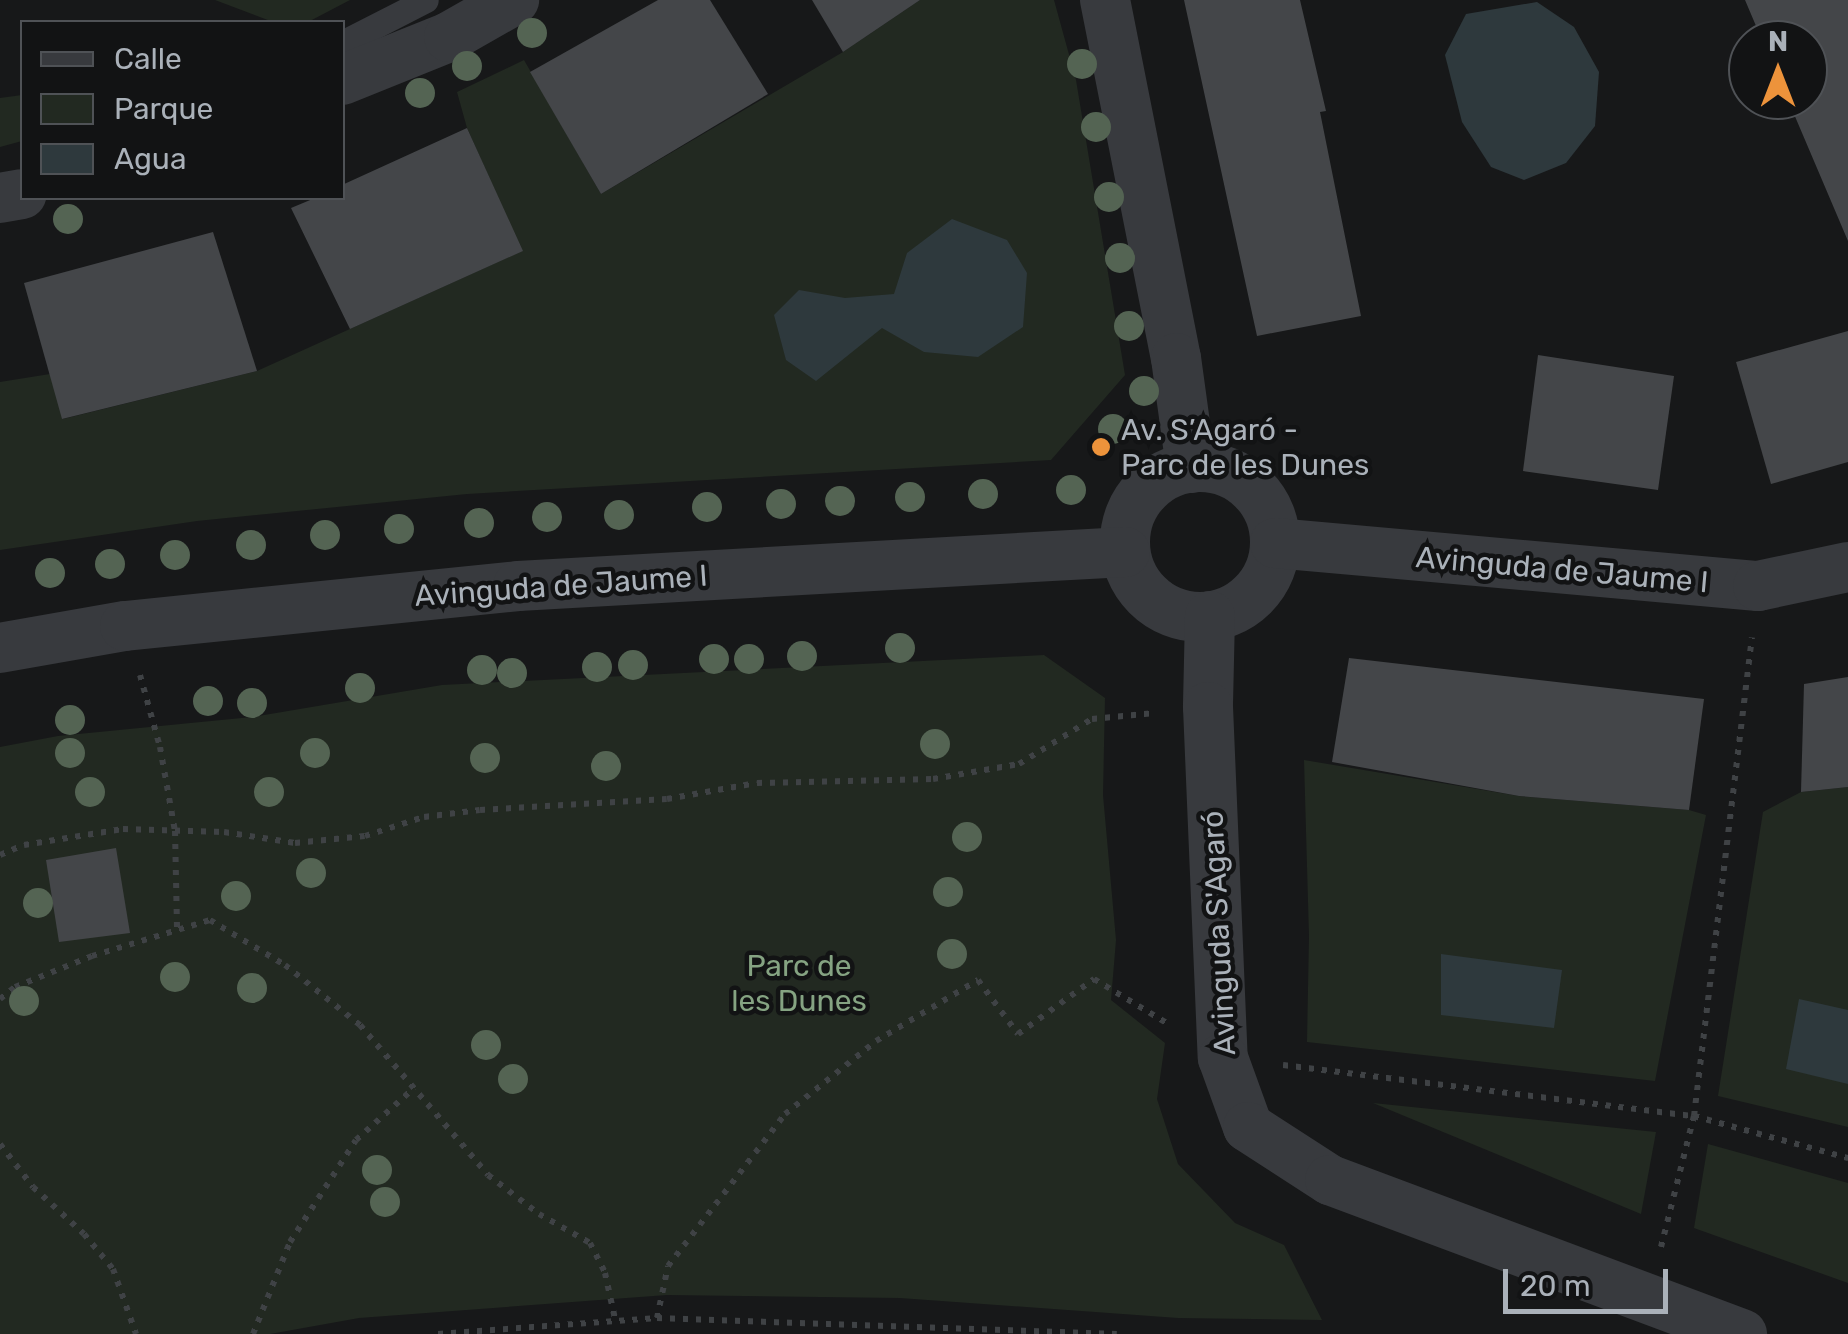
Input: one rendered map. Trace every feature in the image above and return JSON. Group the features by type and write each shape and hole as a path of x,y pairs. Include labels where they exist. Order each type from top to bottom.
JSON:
{"street":[{"path":"345,79 449,37 514,0"},
{"path":"1106,0 1176,358 1190,468"},
{"path":"1190,468 1223,470 1250,486 1269,512 1275,543 1272,564 1249,599 1210,616 1172,612 1154,602 1135,579 1125,552 1128,522 1140,496 1162,477 1190,468"},
{"name":"Avinguda de Jaume I","path":"1275,543 1758,586 1848,566"},
{"name":"Avinguda de Jaume I","path":"0,648 125,626 518,586 1125,552"},
{"name":"Avinguda S'Agaró","path":"1210,616 1208,707 1223,1058 1248,1127 1330,1180 1742,1334"}],"lane":[{"path":"345,41 426,0"}],"path":[{"path":"1647,1300 1694,1116 1758,586"},
{"path":"125,626 160,746 175,831 177,927"},
{"path":"0,854 24,845 122,829 224,832 296,843 365,836 424,817 480,810 667,799 758,783 933,779 1019,764 1092,719 1208,707"},
{"path":"0,999 31,981 177,927 210,920 284,965 360,1024 488,1175 539,1214 590,1243 605,1273 615,1319"},
{"path":"657,1318 668,1266 785,1114 876,1041 978,980 1018,1034 1094,979 1223,1058 1694,1116 1848,1158"},
{"path":"253,1334 290,1242 356,1140 414,1088"},
{"path":"0,1144 33,1187 84,1234 113,1270 136,1334"},
{"path":"438,1334 657,1318 1117,1334"}],"green space":[{"path":"215,0 350,0 312,20 268,20"},
{"path":"920,0 1054,0 1076,80 1125,375 1051,460 467,494 197,521 0,550 0,382 50,374 63,419 257,371 522,251 467,128 457,92 524,60 601,194 843,52"},
{"path":"20,95 20,142 0,147 0,98"},
{"name":"Parc de les Dunes","path":"1044,655 1105,698 1103,795 1116,940 1111,1000 1165,1043 1157,1099 1178,1164 1235,1223 1284,1245 1322,1320 1178,1318 900,1298 667,1295 359,1318 270,1334 0,1334 0,747 58,736 252,717 442,685"},
{"path":"1304,760 1519,796 1689,810 1706,815 1655,1081 1307,1042 1309,936"},
{"path":"1848,787 1848,1127 1718,1096 1763,812 1801,792"},
{"path":"1373,1103 1656,1132 1641,1214"},
{"path":"1708,1144 1848,1183 1848,1283 1694,1228"}],"water":[{"path":"1537,2 1574,27 1599,72 1595,126 1566,163 1524,180 1491,167 1462,122 1445,55 1466,14"},
{"path":"952,219 1007,240 1027,273 1023,327 978,357 924,352 882,328 816,381 786,360 774,315 799,290 845,298 894,294 907,253"},
{"path":"1441,954 1562,970 1554,1028 1441,1015"},
{"path":"1799,999 1848,1010 1848,1084 1786,1069"}],"building":[{"path":"658,0 710,0 768,94 601,194 530,72"},
{"path":"812,0 920,0 843,52"},
{"path":"1184,0 1300,0 1326,111 1320,112 1361,316 1257,336"},
{"path":"1745,0 1848,0 1848,241 1797,120 1828,120 1828,20 1754,20"},
{"path":"467,128 523,251 350,329 291,208 310,200 345,200 345,184"},
{"path":"213,232 257,371 62,419 24,283"},
{"path":"1848,331 1848,462 1771,484 1736,362"},
{"path":"1538,355 1674,376 1658,490 1523,471"},
{"path":"1349,658 1704,699 1689,810 1519,796 1332,762"},
{"path":"1848,677 1848,787 1801,792 1804,684"},
{"path":"116,848 130,933 59,942 46,860"}],"place":[{"name":"Av. S’Agaró - Parc de les Dunes","path":"1101,447"}]}
